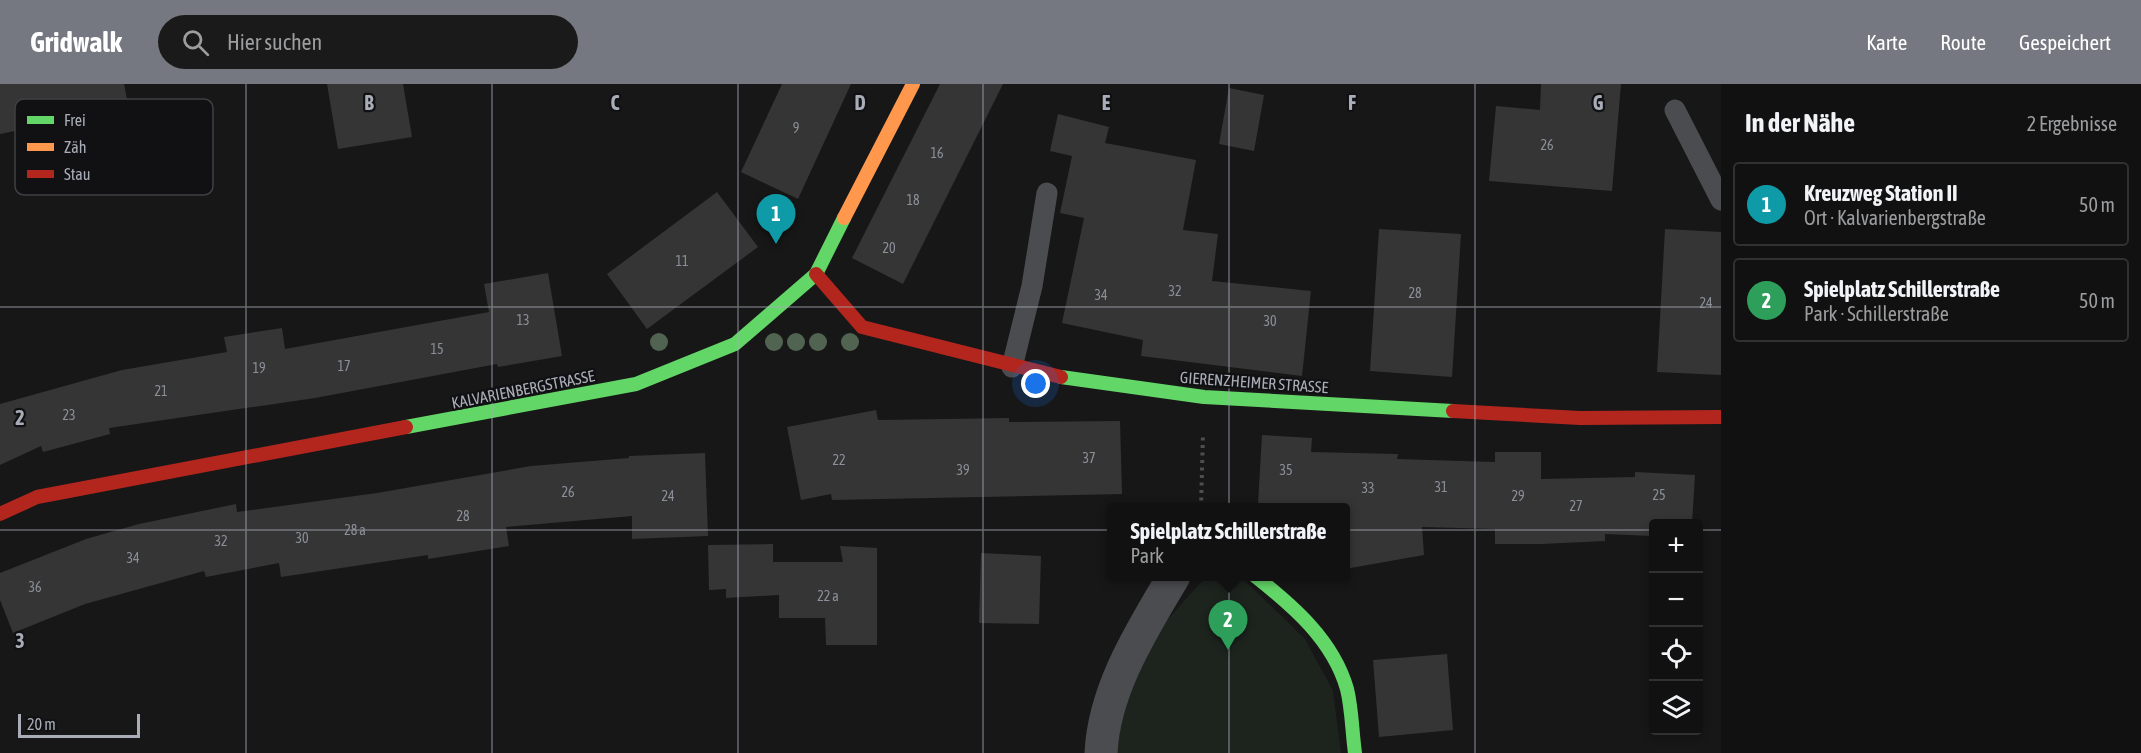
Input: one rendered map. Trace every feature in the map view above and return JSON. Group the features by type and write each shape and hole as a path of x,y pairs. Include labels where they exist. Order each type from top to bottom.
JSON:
{"street":[{"name":"KALVARIENBERGSTRASSE","path":"0,514 37,497 636,384 735,344 816,274 913,84"},
{"name":"GIERENZHEIMER STRASSE","path":"816,274 862,327 1043,375 1204,397 1580,418 1721,417"},
{"path":"1101,753 1112,702 1122,672 1137,639 1171,581"},
{"path":"1261,581 1302,614 1335,660 1347,689 1355,753"}],"lane":[{"path":"1675,110 1721,200"},
{"path":"1012,367 1032,286 1047,193"}],"path":[{"path":"1201,503 1204,397"}],"shaded area":[{"path":"1202,581 1245,581 1305,639 1333,691 1341,753 1115,753 1127,689 1156,632"}],"building":[{"path":"0,84 124,84 127,99 15,99 15,131 0,134"},
{"path":"327,84 403,84 412,137 338,149"},
{"path":"782,84 851,84 798,199 741,172"},
{"path":"940,84 1003,84 903,284 852,258"},
{"path":"1541,84 1621,84 1612,191 1489,181 1496,106 1540,110"},
{"path":"1229,88 1264,95 1254,151 1219,144"},
{"path":"1058,114 1109,127 1105,143 1196,160 1183,230 1218,234 1212,281 1311,291 1302,376 1141,356 1143,340 1062,323 1084,218 1060,213 1072,156 1050,151"},
{"path":"717,192 758,247 647,329 607,274"},
{"path":"1379,229 1461,234 1452,377 1370,371"},
{"path":"1665,229 1721,232 1721,375 1657,372"},
{"path":"548,273 562,356 498,367 497,364 315,398 109,428 110,434 43,452 41,446 0,465 0,404 122,370 227,352 224,337 282,328 285,349 489,312 484,284"},
{"path":"876,410 878,420 1009,418 1009,422 1120,421 1122,494 832,500 831,494 801,500 787,427"},
{"path":"1262,435 1312,438 1311,452 1398,454 1397,459 1495,462 1495,452 1541,452 1541,479 1635,477 1635,472 1695,475 1692,519 1649,519 1649,536 1605,534 1605,541 1495,544 1495,529 1422,527 1424,555 1350,568 1350,503 1258,503"},
{"path":"705,453 708,536 632,539 632,516 506,527 509,546 428,559 428,555 281,577 279,563 206,577 204,571 85,604 13,633 0,600 0,573 86,539 139,524 236,504 237,512 377,493 531,466 629,458 629,456"},
{"path":"773,544 773,562 843,562 840,546 877,548 877,645 826,645 825,618 779,618 779,595 726,598 726,589 709,590 708,545"},
{"path":"981,553 1041,556 1039,624 979,623"},
{"path":"1447,654 1453,730 1379,737 1373,660"}],"traffic: fast":[{"path":"406,427 636,384 735,344 816,274 844,218"},
{"path":"1061,377 1204,397 1453,411"},
{"path":"1261,581 1310,625 1341,671 1350,704 1355,753"}],"traffic: slow":[{"path":"844,218 913,84"}],"traffic: jam":[{"path":"816,274 862,327 1061,377"},
{"path":"1453,411 1580,418 1721,417"},
{"path":"0,514 37,497 406,427"}],"place":[{"name":"Kreuzweg Station II","path":"776,244"},
{"name":"Spielplatz Schillerstraße","path":"1228,650"}]}
